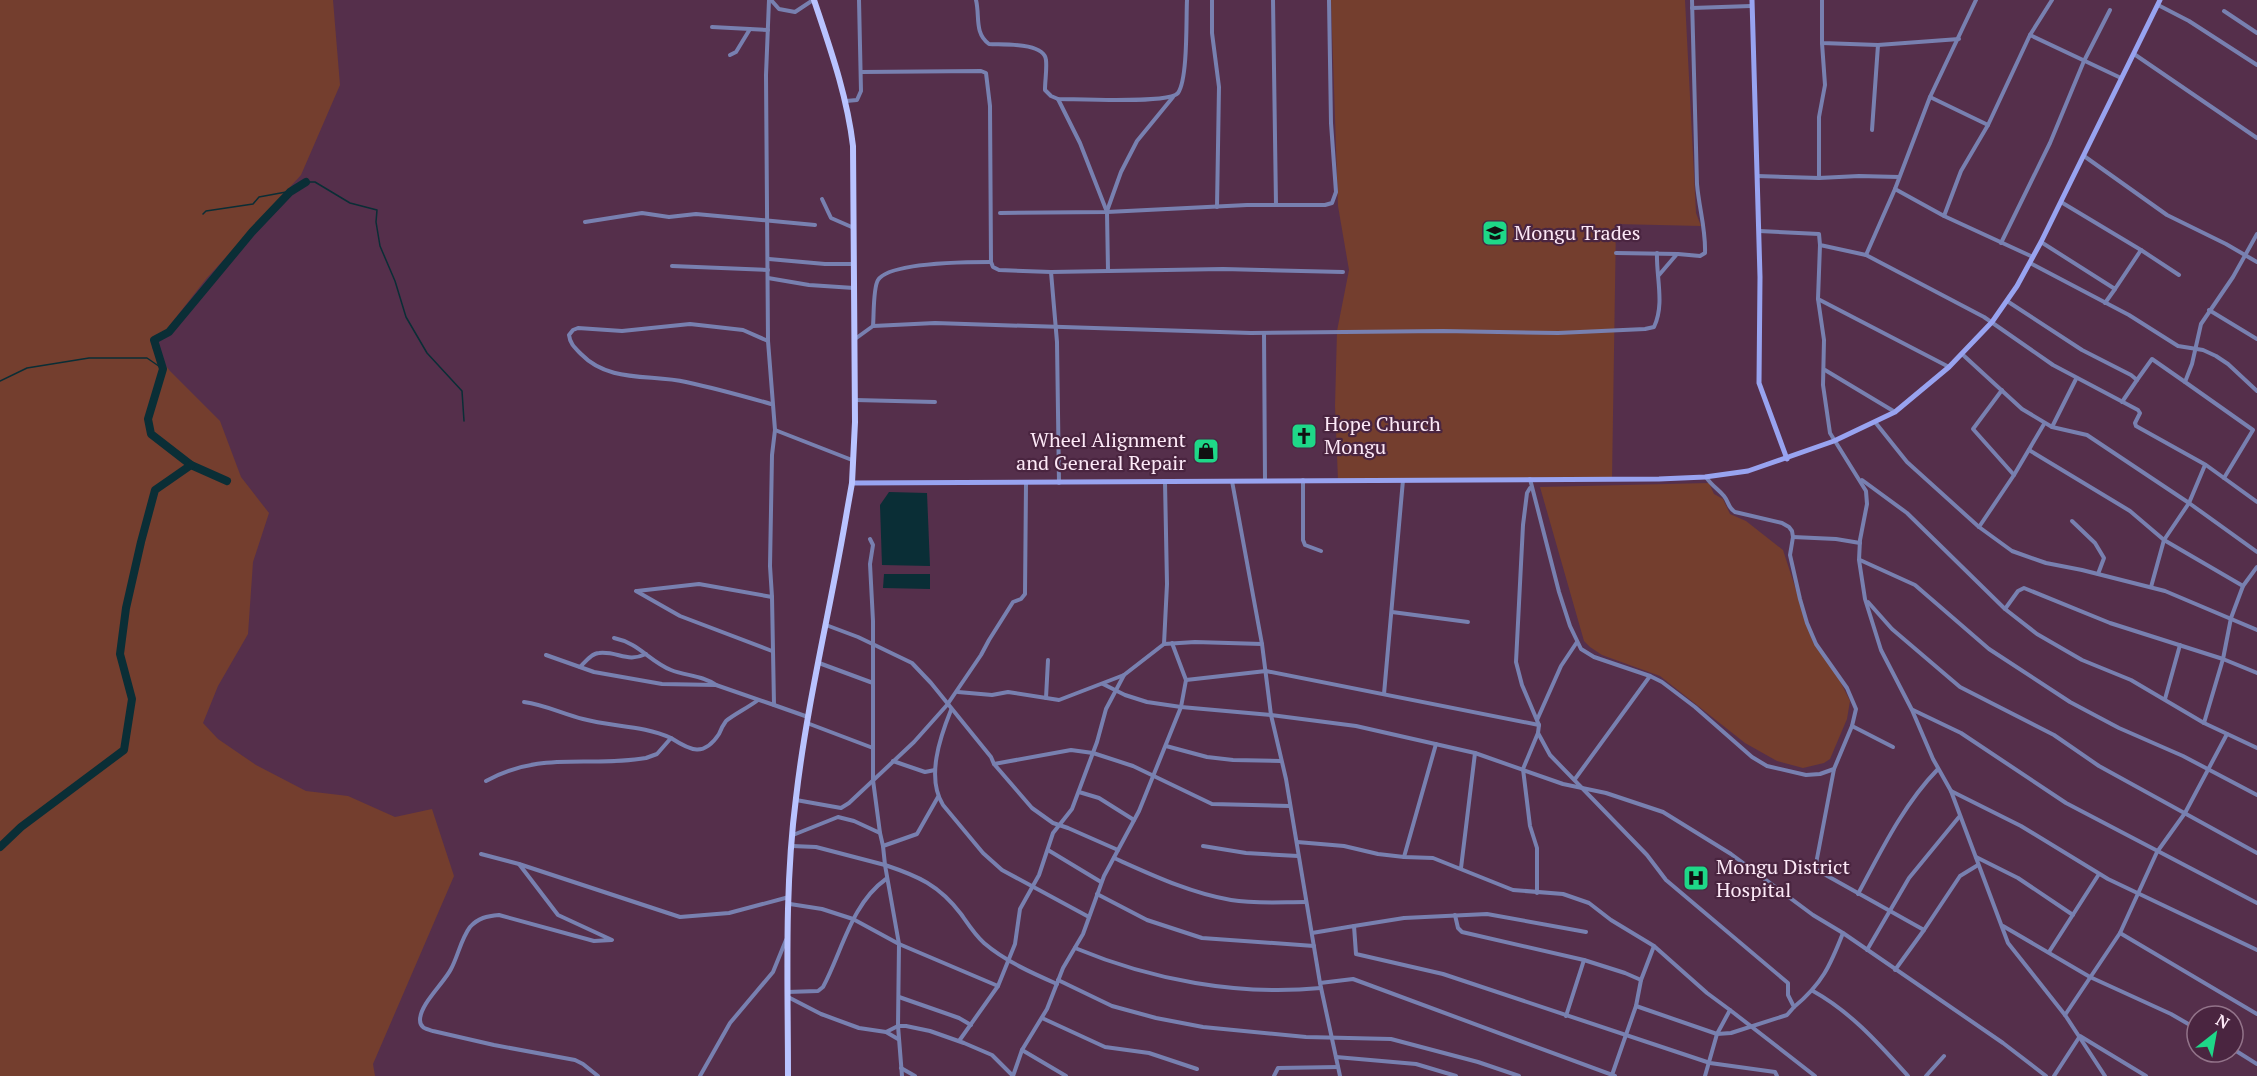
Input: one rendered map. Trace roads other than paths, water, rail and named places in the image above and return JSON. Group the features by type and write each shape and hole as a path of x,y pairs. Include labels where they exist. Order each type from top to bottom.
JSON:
{"main road":[{"path":"788,1076 788,937 795,800 852,483 855,400 853,146 846,101 814,0"},
{"path":"852,483 1638,480 1705,477 1748,471 1787,459 1834,441 1895,412 1949,367 1992,322 2032,260 2159,2"},
{"path":"1751,3 1760,277 1759,383 1787,459"}],"street":[{"path":"770,0 779,9 795,12 814,0"},
{"path":"770,0 766,96 769,221 768,341 771,404 775,430 772,455 770,566 774,705"},
{"path":"846,101 860,98 859,0"},
{"path":"976,0 978,28 985,41 989,44 1034,47 1041,50 1046,60 1045,90 1051,96 1058,99 1152,100 1174,97"},
{"path":"1108,270 1107,212 1121,172 1137,141 1179,91 1183,78 1187,0"},
{"path":"1212,0 1212,33 1219,87 1217,207"},
{"path":"1273,0 1276,205"},
{"path":"1000,213 1107,212 1276,205 1325,206 1332,203 1336,198 1331,123 1329,0"},
{"path":"1616,253 1700,256 1705,254 1706,238 1700,214 1697,184 1692,0"},
{"path":"1819,178 1819,117 1825,85 1822,0"},
{"path":"1866,255 1895,189 1930,97 1976,0"},
{"path":"1944,216 1962,171 1988,125 2030,35 2052,0"},
{"path":"2159,2 2257,64"},
{"path":"1692,8 1751,3"},
{"path":"2001,243 2050,143 2084,61 2110,10"},
{"path":"2224,11 2257,33"},
{"path":"712,27 768,30"},
{"path":"730,55 736,52 750,29"},
{"path":"2030,35 2122,79"},
{"path":"1822,43 1878,45 1959,39"},
{"path":"1872,130 1878,45"},
{"path":"2134,54 2257,138"},
{"path":"861,72 981,71 986,73 990,106 991,262 993,267 999,270 1051,272 1223,269 1342,272"},
{"path":"1930,97 1988,125"},
{"path":"1058,99 1080,143 1107,212"},
{"path":"2084,156 2167,214 2257,262"},
{"path":"1757,176 1899,177"},
{"path":"1895,189 2032,260 2178,346 2203,350 2224,361 2257,391"},
{"path":"822,200 831,218 854,228"},
{"path":"2061,202 2179,275"},
{"path":"585,222 642,213 669,217 696,214 815,225"},
{"path":"1758,231 1819,234 1821,245 1818,299 1823,327 1825,370 1823,386 1826,409 1834,441 1866,491 1867,504 1859,560 1865,599 1881,650 1912,710 1938,769 1951,791 2008,943 2065,1015 2104,1076"},
{"path":"2185,382 2198,331 2209,310 2233,277 2257,234"},
{"path":"2041,242 2115,289"},
{"path":"1821,245 1866,255 1992,322 2076,379 2140,411 2136,426 2206,465 2257,502"},
{"path":"2105,303 2141,250"},
{"path":"854,339 873,326 935,323 1264,333 1443,331 1558,333 1645,329 1655,325 1659,299 1657,253"},
{"path":"1659,275 1678,254"},
{"path":"769,259 854,264"},
{"path":"873,326 876,283 886,273 936,264 991,262"},
{"path":"672,266 768,270"},
{"path":"1051,272 1057,342 1059,483"},
{"path":"768,278 809,285 854,288"},
{"path":"1818,299 1949,367"},
{"path":"2007,301 2082,350 2132,375 2137,380"},
{"path":"2209,310 2257,339"},
{"path":"768,341 742,330 690,324 622,331 578,328 569,335 572,344 584,357 606,370 650,379 688,382 771,404"},
{"path":"1264,333 1265,480"},
{"path":"1962,354 2022,409 2044,424 2087,435 2189,503 2257,552"},
{"path":"2122,402 2152,359 2253,430 2224,478"},
{"path":"1825,370 1895,412"},
{"path":"2052,427 2076,379"},
{"path":"2002,390 1973,429 2014,475"},
{"path":"855,400 935,402"},
{"path":"1875,422 1907,462 1979,527 2012,551 2023,556 2151,587 2257,630"},
{"path":"1979,527 2030,450 2044,424"},
{"path":"775,430 853,461"},
{"path":"2030,450 2130,512 2164,540 2244,586"},
{"path":"2151,587 2164,540 2189,503 2206,465"},
{"path":"1705,477 1725,497 1732,510 1789,526 1793,537 1790,555 1800,600 1816,644 1847,688 1855,705 1856,712 1852,726 1834,769 1815,869 1924,930"},
{"path":"1859,478 1907,513 2005,609 2037,634 2066,652 2122,675 2204,723 2257,748"},
{"path":"1530,479 1530,488 1546,538 1559,592 1581,649 1594,657 1650,676 1679,694 1752,757 1767,766 1806,775 1834,769"},
{"path":"1232,480 1262,644 1271,715 1297,842 1320,986 1340,1076"},
{"path":"1303,480 1303,540 1305,545 1321,551"},
{"path":"1384,694 1403,480"},
{"path":"1164,644 1167,584 1165,482"},
{"path":"838,817 841,808 855,798 949,707 1013,602 1021,599 1025,594 1026,484"},
{"path":"1530,488 1527,493 1523,525 1516,671 1538,723"},
{"path":"2072,521 2101,551 2104,558 2098,574"},
{"path":"1793,537 1836,539 1860,543"},
{"path":"870,539 873,545 870,564 873,646 873,780 886,879 899,944 897,1026 902,1076"},
{"path":"1859,560 1915,585 1989,649 2070,702 2257,795"},
{"path":"2204,723 2223,659 2231,618 2244,586 2257,567"},
{"path":"772,597 699,584 636,591 680,616 772,651"},
{"path":"2005,609 2018,591 2024,588 2110,623 2223,659 2257,673"},
{"path":"1865,599 1892,629 1960,687 2054,735 2099,766 2257,853"},
{"path":"1392,612 1468,622"},
{"path":"826,625 858,637 912,663 931,683 987,752 994,764 1032,808 1058,825 1118,850"},
{"path":"614,638 631,642 672,670 706,679 716,686"},
{"path":"958,692 992,695 1008,692 1059,700 1124,675 1164,644 1172,642 1262,644"},
{"path":"886,1032 897,1026 930,1031 959,1041 992,1055 1013,1076 1022,1050 1042,1018 1075,948 1101,882 1134,820 1181,707 1186,680 1172,642"},
{"path":"1537,893 1537,848 1528,813 1524,769 1538,733 1538,723 1561,666 1577,642"},
{"path":"2165,700 2180,645"},
{"path":"580,667 593,655 600,653 636,659 646,654"},
{"path":"546,655 594,672 644,682 716,686 774,705 873,748"},
{"path":"1046,698 1047,660"},
{"path":"819,663 873,683"},
{"path":"1186,680 1266,671 1538,723"},
{"path":"959,1041 998,986 1015,944 1020,909 1033,887 1058,825 1072,809 1093,753 1106,709 1124,675"},
{"path":"1575,779 1650,676"},
{"path":"1103,684 1147,702 1356,726 1436,744 1475,753 1563,784 1584,788 1663,812 1743,862 1813,915 1844,933 1995,1037 2046,1076"},
{"path":"524,702 545,705 582,719 626,725 671,738 691,749 705,749 727,720 759,700"},
{"path":"949,707 935,770 938,796 957,824 1002,870 1089,917"},
{"path":"1912,710 1961,733 2066,803 2257,903"},
{"path":"1852,726 1893,747"},
{"path":"1538,733 1550,755 1653,862 1666,880 1788,983 1788,995 1794,1007"},
{"path":"2065,1015 2120,933 2157,852 2184,813 2227,734"},
{"path":"486,781 507,771 534,763 646,758 657,754 671,738"},
{"path":"1404,857 1436,744"},
{"path":"1166,746 1207,757 1281,761"},
{"path":"994,764 1071,750 1093,753 1154,775 1212,804 1289,806"},
{"path":"1461,868 1475,753"},
{"path":"893,761 925,772 935,770"},
{"path":"1857,894 1894,826 1928,779 1938,769"},
{"path":"1951,791 2021,826 2099,874 2257,950"},
{"path":"1079,792 1099,798 1134,820"},
{"path":"882,846 917,834 938,796"},
{"path":"795,800 841,808"},
{"path":"1867,950 1909,878 1959,816"},
{"path":"793,835 838,817 880,833"},
{"path":"1297,842 1344,846 1378,854 1433,858 1461,868 1498,886 1537,893 1563,894 1589,903 1611,920 1654,946 1707,993 1815,1076"},
{"path":"792,846 816,847 885,865 916,876 930,883 945,896 984,943 1008,959 1112,1006 1203,1027 1331,1039 1391,1039 1478,1062 1519,1076"},
{"path":"1203,846 1246,854 1298,856"},
{"path":"1048,850 1101,882"},
{"path":"481,854 519,864 680,917 729,913 790,900 853,919 899,944 998,986"},
{"path":"1975,857 2026,883 2073,915"},
{"path":"1114,858 1166,881 1233,901 1306,902"},
{"path":"519,864 558,915 612,940 594,941 499,915 486,916 469,928 451,970 425,1006 421,1016 421,1025 433,1031 494,1046 575,1060 598,1076"},
{"path":"1895,970 1960,876 1978,866"},
{"path":"2049,952 2099,874"},
{"path":"787,995 821,990 853,919 876,888 886,879"},
{"path":"1097,894 1147,920 1202,938 1314,946"},
{"path":"1312,933 1404,918 1487,914 1586,932"},
{"path":"1455,915 1458,928 1462,932 1584,960 1625,973 1641,981"},
{"path":"2003,925 2090,977 2185,1022"},
{"path":"1354,926 1356,954 1443,974 1710,1063 1775,1072 1777,1076"},
{"path":"1636,1006 1717,1034 1731,1033 1786,1015 1813,991 1830,966 1844,933"},
{"path":"2120,933 2257,1014"},
{"path":"700,1076 730,1023 773,972 788,937"},
{"path":"1075,948 1141,971 1210,985 1276,991 1320,986 1353,979 1613,1076 1636,1006 1641,981 1654,946"},
{"path":"1566,1016 1584,960"},
{"path":"1813,991 1832,1001 1853,1018 1908,1076"},
{"path":"787,995 844,1024 886,1032 898,1040"},
{"path":"899,997 971,1024"},
{"path":"1705,1076 1717,1034 1730,1010"},
{"path":"1042,1018 1105,1047 1149,1053 1197,1069"},
{"path":"2054,1076 2080,1036"},
{"path":"2080,1036 2146,1076"},
{"path":"1022,1050 1066,1076"},
{"path":"1926,1076 1944,1056"},
{"path":"1336,1057 1416,1064 1456,1076"},
{"path":"1274,1076 1278,1068 1338,1067"},
{"path":"901,1068 915,1076"}],"waterway":[{"path":"203,214 206,211 253,204 259,197 286,192 306,182 315,182 350,203 377,210 376,222 380,246 395,281 406,317 427,353 462,391 464,421"},
{"path":"227,481 191,465 151,434 148,419 163,369 154,340 169,332 252,232 290,192 306,182"},
{"path":"0,381 27,368 89,358 147,358 163,369"},
{"path":"0,847 21,827 124,750 132,699 120,654 126,608 141,542 155,490 191,465"}],"place":[{"name":"Mongu Trades","path":"1495,233"},
{"name":"Hope Church Mongu","path":"1304,436"},
{"name":"Wheel Alignment and General Repair","path":"1206,451"},
{"name":"Mongu District Hospital","path":"1696,878"}]}
